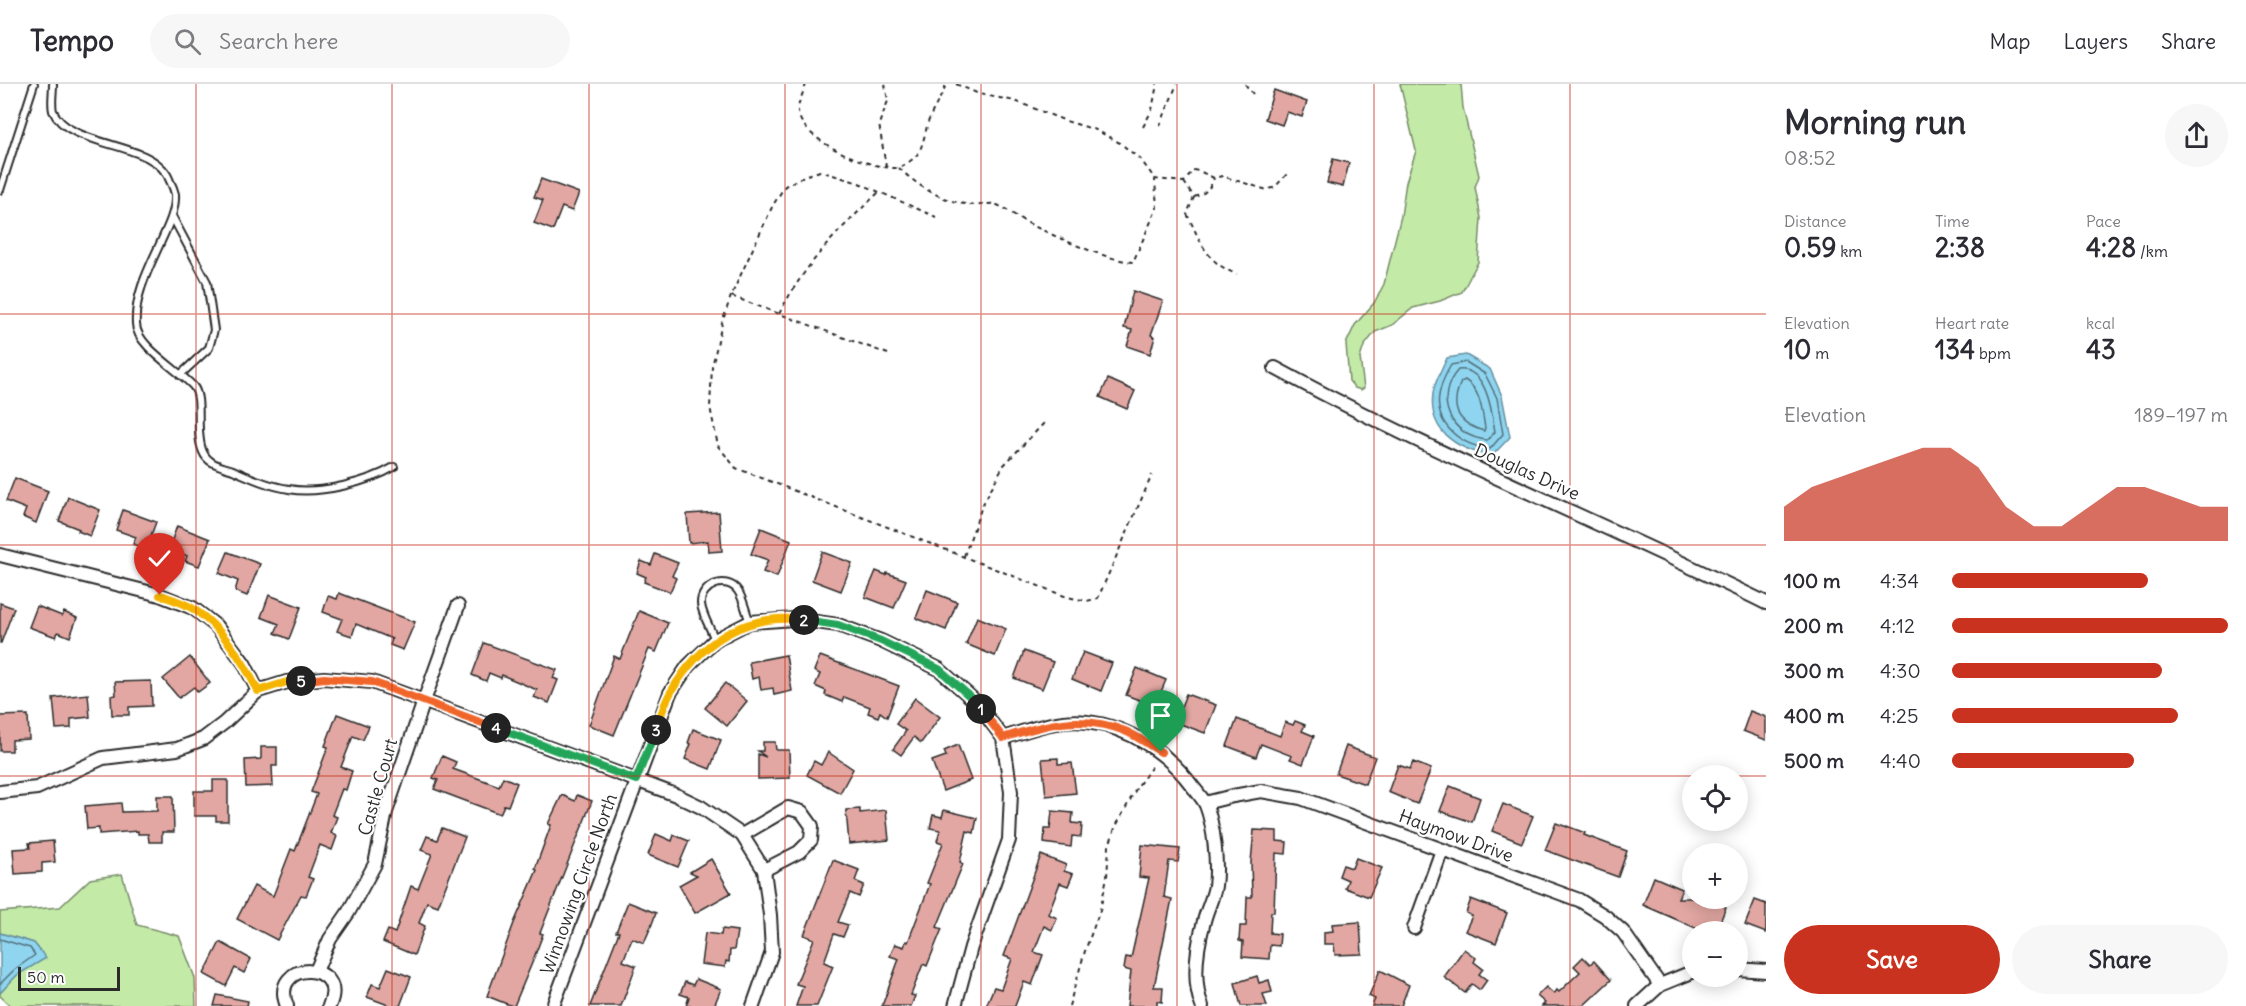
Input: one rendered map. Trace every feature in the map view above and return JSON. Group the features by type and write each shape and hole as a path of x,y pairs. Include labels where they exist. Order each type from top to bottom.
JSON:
{"street":[{"name":"Douglas Drive","path":"1275,368 1476,470 1603,525 1766,603"},
{"path":"0,555 160,595 193,608 216,626 244,663 258,691"},
{"name":"Castle Court","path":"316,971 330,939 348,913 375,864 387,812 458,606"},
{"name":"Winnowing Circle North","path":"554,1006 670,693 688,666 715,640 750,622 795,619 838,625 881,641 939,669 975,701 1003,738"},
{"path":"0,792 37,788 103,758 177,749 203,739 258,691 287,682 324,678 372,682 636,780 701,807 742,835 764,870 770,915 772,952 753,1006"},
{"path":"955,1006 970,947 1009,840 1011,792 1003,738 1043,725 1086,722 1125,732 1161,752 1175,765 1205,803 1213,829 1215,886 1196,956 1199,998 1202,1006"},
{"name":"Haymow Drive","path":"1205,803 1261,791 1301,798 1579,900 1605,916 1623,932 1660,985"},
{"path":"742,835 788,808 802,812 812,826 811,840 799,852 764,870"},
{"path":"1414,928 1442,850"},
{"path":"287,1006 285,989 289,980 296,973 306,970 316,971 325,976 331,984 333,994 329,1006"},
{"path":"1748,970 1766,971"},
{"path":"1637,1006 1660,985 1682,976"}],"lane":[{"path":"0,190 34,84"},
{"path":"53,84 53,111 66,126 151,159 167,171 175,194 172,216 143,282 135,311 136,328 149,348 195,387 199,401 197,435 208,461 264,483 290,490 322,489 355,482 381,475 394,467"},
{"path":"172,216 207,282 214,330 210,348 180,375"},
{"path":"715,640 701,606 706,589 713,584 723,583 738,591 750,622"}],"path":[{"path":"807,84 798,110 801,122 808,132 825,145 851,156 886,167 898,168 929,192 974,205 993,204 1026,222 1095,252 1122,262 1133,262 1157,208 1155,179 1141,160 1120,143 1096,130 1015,101 979,94 956,84"},
{"path":"885,84 888,101 879,124 886,167"},
{"path":"898,168 915,156 919,150 930,116 946,84"},
{"path":"1143,127 1152,110 1157,84"},
{"path":"1160,126 1177,84"},
{"path":"1245,84 1253,94"},
{"path":"1184,182 1193,170 1214,178 1222,176 1267,190 1275,187 1288,173"},
{"path":"936,217 879,192 820,171 785,186 773,206 731,296 712,367 710,407 718,446 736,468 1067,597 1087,601 1098,598 1152,475"},
{"path":"1194,197 1204,194 1212,185 1214,178"},
{"path":"1155,179 1184,182"},
{"path":"1184,182 1194,197"},
{"path":"779,314 794,286 812,261 879,192"},
{"path":"1194,197 1187,214 1210,259 1237,274"},
{"path":"731,296 888,354"},
{"path":"964,556 982,506 1003,465 1046,422"},
{"path":"1069,1006 1100,910 1107,878 1109,846 1115,828 1137,787 1161,752"}],"green space":[{"path":"1400,84 1461,84 1463,108 1479,176 1475,187 1481,218 1478,262 1462,292 1413,308 1392,325 1375,332 1364,346 1360,358 1364,388 1361,390 1355,388 1349,381 1346,344 1355,325 1374,303 1384,284 1401,216 1406,182 1416,151"},
{"path":"122,874 137,925 179,936 195,978 196,1006 11,1006 0,996 0,993 17,975 45,958 34,943 0,933 0,912 60,907 90,879"}],"water":[{"path":"1466,355 1490,369 1502,396 1510,437 1492,456 1455,442 1439,426 1434,415 1432,403 1434,388 1447,358"},
{"path":"0,933 34,943 46,958 17,975 0,993"}],"building":[{"path":"1274,90 1307,102 1302,117 1287,112 1282,125 1265,119"},
{"path":"1333,159 1349,163 1343,187 1327,183"},
{"path":"541,179 579,193 572,211 562,207 553,230 534,223 543,200 534,197"},
{"path":"1133,291 1163,301 1151,335 1155,337 1150,354 1127,346 1132,330 1124,328"},
{"path":"1108,379 1135,391 1127,409 1100,397"},
{"path":"15,478 48,491 36,523 23,517 26,509 6,501"},
{"path":"68,497 100,510 90,536 59,521"},
{"path":"123,510 156,522 146,549 133,544 136,537 116,530"},
{"path":"719,512 722,551 709,552 708,541 689,543 687,514"},
{"path":"177,526 210,539 199,566 185,561 187,556 169,548"},
{"path":"761,528 791,540 777,577 763,572 768,560 751,554"},
{"path":"228,552 260,564 247,596 235,591 238,581 219,573"},
{"path":"822,552 852,563 841,591 812,580"},
{"path":"655,554 678,563 672,576 676,578 670,592 644,582 646,577 637,573 641,561 651,565"},
{"path":"876,571 906,580 894,608 865,597"},
{"path":"927,590 957,602 946,630 916,618"},
{"path":"339,593 415,622 403,650 390,645 392,639 356,624 352,636 337,631 342,619 323,612 328,596 337,599"},
{"path":"269,595 301,607 289,639 275,633 279,624 261,617"},
{"path":"0,603 14,608 1,643 0,643"},
{"path":"37,606 62,616 64,612 77,618 70,637 58,632 56,637 29,627"},
{"path":"639,611 668,623 656,652 649,649 614,735 589,725 614,656 620,659"},
{"path":"977,617 1006,629 995,656 966,644"},
{"path":"484,643 557,670 553,678 558,680 549,703 534,697 537,690 502,675 501,678 489,673 486,681 472,675"},
{"path":"1024,651 1053,662 1042,689 1014,678"},
{"path":"1083,652 1112,663 1101,691 1072,679"},
{"path":"786,655 792,691 774,695 773,688 761,690 759,677 752,679 749,662"},
{"path":"820,656 899,686 887,717 880,712 878,717 868,713 870,707 844,697 842,702 825,695 826,691 815,686 820,674 814,671"},
{"path":"190,657 210,683 198,692 194,687 179,698 163,679"},
{"path":"1137,668 1166,680 1155,706 1126,695"},
{"path":"151,681 152,706 129,707 129,715 112,715 111,696 116,695 115,682"},
{"path":"725,683 747,701 727,726 705,708"},
{"path":"88,694 90,717 71,719 71,728 56,729 53,698"},
{"path":"1186,694 1216,705 1205,733 1175,722"},
{"path":"915,698 940,717 921,743 914,737 901,755 893,749 906,731 896,724"},
{"path":"1750,711 1766,717 1766,740 1743,731"},
{"path":"337,714 369,726 363,740 353,736 341,767 352,771 346,790 342,789 332,815 337,817 331,833 337,836 332,850 320,845 308,877 313,879 306,896 301,895 277,940 237,919 254,886 273,896 291,849 295,851 317,794 311,792 328,747 325,746"},
{"path":"28,715 29,739 12,740 12,751 0,751 0,716"},
{"path":"1237,719 1280,736 1285,722 1293,725 1295,721 1305,725 1302,731 1314,736 1303,764 1290,759 1292,756 1261,744 1256,757 1227,746"},
{"path":"693,729 721,740 710,769 685,759 691,744 688,743"},
{"path":"763,742 775,742 776,750 789,750 790,778 758,779 758,754 766,757 758,751 763,751"},
{"path":"958,745 971,780 943,791 932,761 946,756 944,751"},
{"path":"1346,746 1375,757 1365,784 1336,774"},
{"path":"261,747 277,747 277,766 272,766 273,786 246,787 245,760 261,759"},
{"path":"828,752 853,769 840,793 807,775 814,761 821,765"},
{"path":"442,756 456,762 453,769 499,786 503,777 517,783 508,806 504,805 500,814 434,789 438,780 433,778"},
{"path":"1058,758 1058,764 1072,763 1076,793 1046,796 1042,759"},
{"path":"1413,762 1431,769 1417,804 1388,792 1398,765 1410,769"},
{"path":"213,780 228,780 228,821 216,821 216,816 194,816 194,791 213,791"},
{"path":"1450,786 1480,798 1472,822 1440,811"},
{"path":"562,795 575,801 577,795 592,801 540,933 543,934 532,963 514,1006 512,1006 487,996 514,923 537,870 535,869 551,825 548,824"},
{"path":"157,796 173,796 174,832 162,832 162,842 149,842 148,834 138,834 138,831 99,834 99,828 87,829 85,806 121,803 122,812 157,811"},
{"path":"1503,804 1533,816 1522,843 1492,831"},
{"path":"860,809 860,813 886,810 889,840 849,844 846,810"},
{"path":"944,810 977,818 974,833 967,831 960,862 963,864 937,927 942,929 927,966 923,964 911,995 915,996 911,1006 882,1006 899,959 890,956 895,944 904,947 906,941 908,942 943,843 937,841 940,830 930,828 933,815 942,817"},
{"path":"1052,811 1073,813 1072,823 1082,824 1081,837 1072,836 1071,847 1044,843 1045,829 1050,829"},
{"path":"1556,823 1627,851 1618,877 1545,850"},
{"path":"442,828 465,837 438,906 427,902 419,923 425,926 414,955 383,942 388,930 395,933 411,886 418,889 432,854 421,850 427,836 437,840"},
{"path":"1254,830 1277,831 1277,841 1287,842 1286,854 1276,853 1274,912 1271,912 1270,933 1280,934 1279,946 1270,945 1269,959 1242,957 1243,942 1239,941 1240,926 1246,926 1247,897 1252,897 1251,862"},
{"path":"656,834 672,841 674,835 689,841 678,867 648,855"},
{"path":"53,841 55,862 42,863 42,872 15,874 13,849 30,848 29,843"},
{"path":"1142,845 1180,849 1178,862 1169,861 1164,897 1172,899 1154,987 1163,987 1162,1002 1157,1001 1157,1006 1127,1006 1131,971 1124,969 1126,957 1131,958 1149,878 1139,877"},
{"path":"1041,855 1066,865 1064,871 1073,874 1068,886 1060,883 1048,914 1057,918 1052,930 1044,926 1034,952 1043,955 1032,985 1024,982 1015,1006 986,1006 994,987 1001,989 1012,959 1004,956"},
{"path":"1356,858 1382,868 1369,897 1345,888 1348,880 1339,876 1343,865 1352,868"},
{"path":"711,859 731,893 695,913 679,885 697,875 690,872"},
{"path":"833,860 859,870 855,881 864,885 859,897 850,893 838,922 848,925 843,937 834,934 824,962 833,966 817,1006 796,1006 803,986 796,984 814,939 804,935"},
{"path":"1654,877 1682,889 1678,898 1682,898 1682,909 1725,909 1720,921 1682,922 1643,905"},
{"path":"1471,899 1507,913 1496,943 1465,931 1472,916 1466,913"},
{"path":"1755,900 1766,904 1766,933 1748,926 1747,921"},
{"path":"628,902 656,913 652,924 644,943 632,938 623,961 636,966 621,1006 590,1006 619,932 616,932"},
{"path":"1360,922 1362,954 1335,955 1334,944 1324,944 1324,932 1333,931 1332,924"},
{"path":"722,929 737,931 734,950 730,950 729,962 726,961 725,967 701,964 705,933 721,935"},
{"path":"220,942 251,959 244,973 235,968 226,986 204,974"},
{"path":"1464,949 1476,958 1474,962 1483,969 1479,974 1487,980 1480,990 1472,984 1465,993 1444,977"},
{"path":"1583,957 1590,964 1594,961 1611,980 1583,1006 1542,1006 1545,1003 1537,996 1546,987 1554,994 1557,990 1559,992 1580,972 1574,966"},
{"path":"388,968 411,977 400,1006 391,1006 367,997 372,984 380,987"},
{"path":"1380,970 1409,985 1401,1006 1372,1006 1375,999 1369,996"},
{"path":"1257,976 1259,983 1269,980 1272,992 1263,994 1267,1006 1241,1006 1235,983"},
{"path":"696,979 721,989 714,1006 686,1006 689,997 680,994 685,982 693,985"},
{"path":"217,995 248,1001 247,1006 214,1006"}],"route":[{"path":"160,595 193,608 216,626 244,663 258,691 287,682 324,678 372,682 636,780 670,693 688,666 715,640 750,622 795,619 838,625 881,641 939,669 975,701 1003,738 1043,725 1086,722 1125,732 1161,752"}]}
